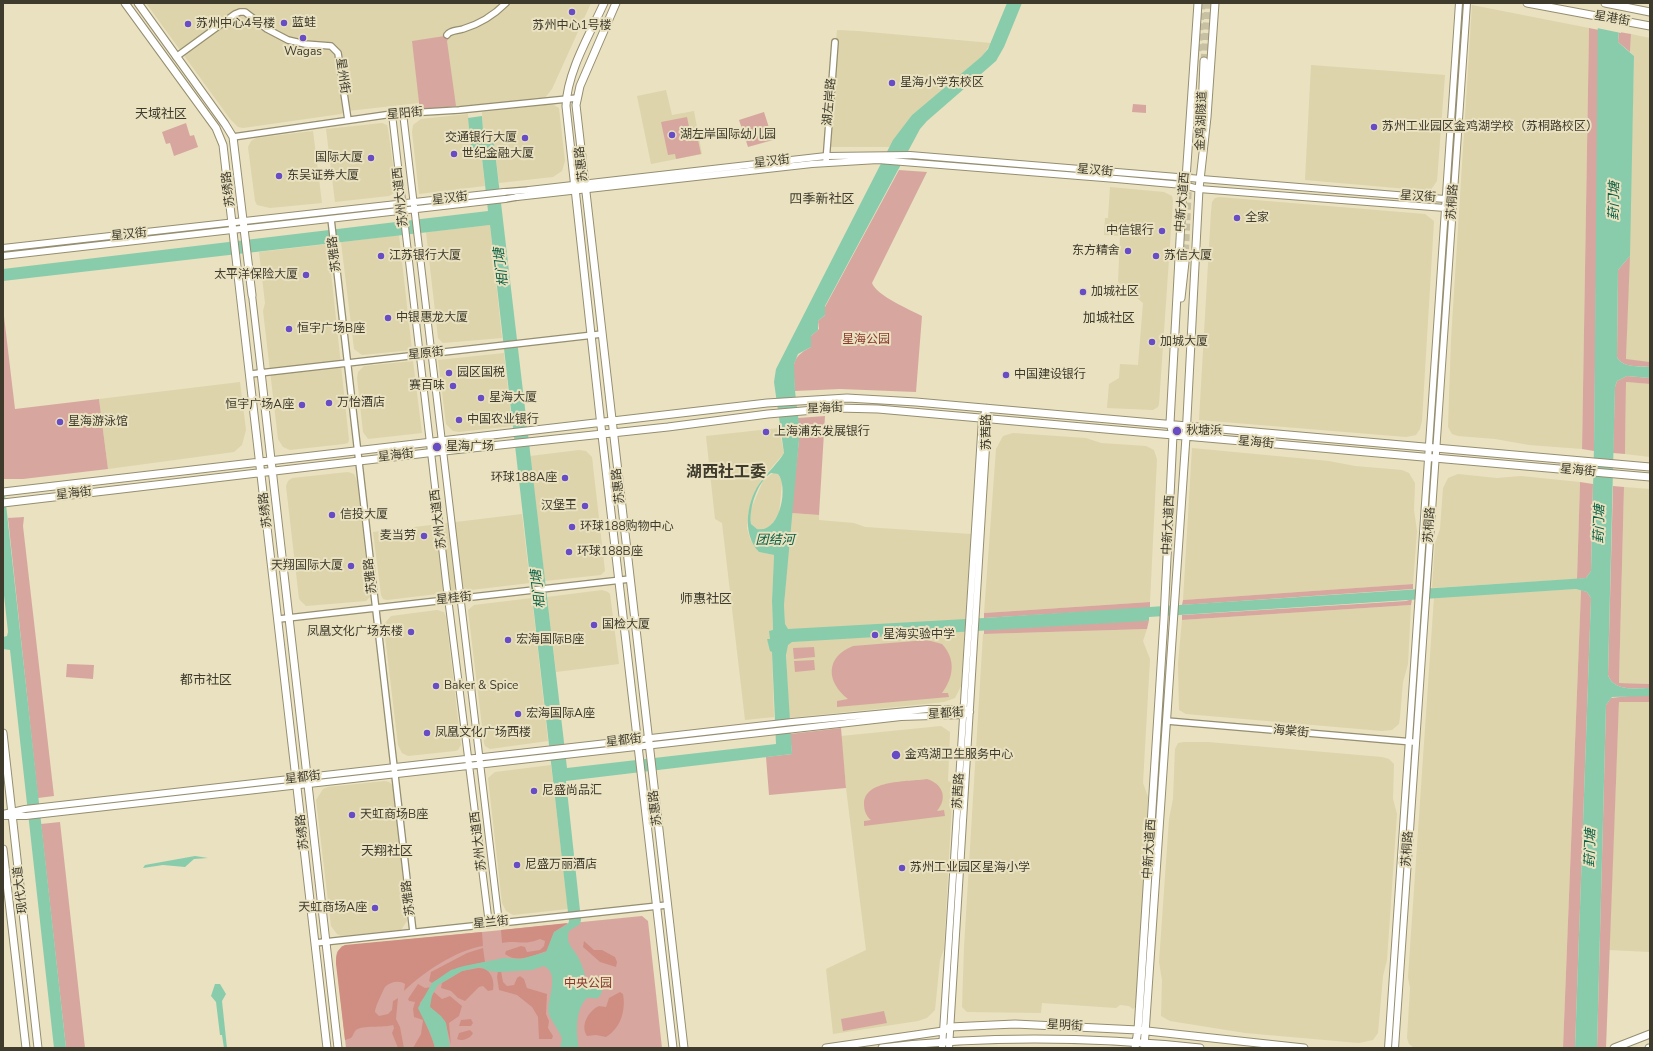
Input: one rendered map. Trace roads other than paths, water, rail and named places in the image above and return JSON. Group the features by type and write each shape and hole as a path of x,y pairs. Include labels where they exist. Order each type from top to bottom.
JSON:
{"main road":[{"name":"苏绣路","path":"125,3 216,128 222,139 251,374 327,1048"},
{"name":"苏绣路","path":"138,3 233,137 272,461 338,1048"},
{"name":"苏惠路","path":"604,3 572,76 566,98 574,187 600,422 673,1048"},
{"name":"苏惠路","path":"616,3 583,78 577,98 585,186 684,1048"},
{"name":"中新大道西","path":"1144,1045 1141,1030 1173,435 1170,424 1184,182 1198,3"},
{"name":"中新大道西","path":"1135,1045 1141,1030 1167,721 1186,436 1199,189 1207,117 1215,3"},
{"name":"星港街","path":"1527,3 1650,26"},
{"name":"星港街","path":"1605,3 1650,12"},
{"path":"1459,4 1467,4"},
{"name":"苏桐路","path":"1423,576 1435,458 1432,448 1438,294 1459,4"},
{"name":"苏桐路","path":"1388,1048 1421,617 1427,458 1432,448 1446,294 1467,4"},
{"name":"金鸡湖隧道","path":"1200,180 1204,61"},
{"name":"苏州大道西","path":"403,113 416,209 460,598 499,923"},
{"name":"苏州大道西","path":"392,114 431,452 489,924"},
{"path":"1451,122 1459,122"},
{"name":"星汉街","path":"529,190 585,186 826,159 878,157 910,158 1184,182 1200,180 1446,199 1453,204 1445,208 1199,189 1184,182"},
{"name":"星汉街","path":"516,197 574,187"},
{"path":"1342,200 1343,191"},
{"name":"星汉街","path":"245,229 403,207 416,209 504,195"},
{"name":"星汉街","path":"3,248 245,229 331,219 403,207"},
{"name":"星汉街","path":"3,256 234,230"},
{"path":"1174,353 1185,262"},
{"path":"1438,294 1446,294"},
{"name":"星海街","path":"5,492 767,403 856,398 987,408 1650,467"},
{"name":"星海街","path":"5,502 431,452 613,434 768,414 837,408 878,409 1650,477"},
{"name":"苏茜路","path":"946,1044 950,1027 970,712 973,611 987,408"},
{"name":"苏茜路","path":"946,1044 943,1031 964,712 972,637"},
{"name":"星都街","path":"648,742 792,722 901,711 970,712"},
{"name":"星都街","path":"3,815 394,771 469,759 547,750 773,732 902,717 964,712"},
{"name":"现代大道","path":"3,733 38,1048"},
{"name":"苏桐路","path":"1395,1048 1412,742"},
{"name":"星都街","path":"394,771 470,766 548,758 638,743"},
{"name":"现代大道","path":"3,848 26,1048"},
{"name":"星明街","path":"826,1048 943,1031 950,1027 1015,1024 1141,1030 1304,1048"},
{"path":"1614,1048 1650,1034"},
{"name":"星明街","path":"882,1048 1016,1038 1200,1048"}],"street":[{"path":"447,36 450,31 464,29 481,22 496,13 506,3"},
{"name":"星州街","path":"176,57 235,14 245,12 266,29 282,38 305,44 335,48 338,53 348,120"},
{"name":"湖左岸路","path":"826,159 835,42"},
{"name":"星阳街","path":"233,137 392,114 459,110 577,98"},
{"name":"星汉街","path":"504,195 529,190"},
{"name":"星汉街","path":"504,195 516,197"},
{"name":"苏雅路","path":"331,219 413,932"},
{"name":"星原街","path":"251,374 602,334"},
{"name":"星桂街","path":"279,619 630,579"},
{"name":"海棠街","path":"1167,721 1412,742"},
{"name":"星兰街","path":"315,943 667,905"}],"water":[{"path":"1007,3 1022,3 1004,47 996,61 927,121 920,129 825,306 825,315 818,321 818,330 811,336 811,347 798,354 794,364 799,440 784,605 785,624 788,629 984,618 1586,578 1591,571 1594,447 1598,3 1620,19 1618,42 1634,56 1630,256 1618,270 1617,357 1619,361 1627,365 1650,367 1650,378 1627,376 1617,381 1615,387 1608,675 1615,684 1620,687 1650,688 1650,696 1612,697 1606,705 1597,1048 1575,1048 1591,598 1587,592 1576,589 1149,617 1149,620 1144,621 792,642 788,645 786,655 792,754 566,781 581,920 580,924 569,931 568,939 570,945 581,962 586,979 596,982 602,991 598,998 587,998 582,1004 577,1023 579,1048 560,1048 562,1039 549,1014 552,975 544,966 532,970 499,972 489,971 480,967 462,971 438,985 432,995 430,1007 441,1016 446,1023 450,1048 435,1048 430,1033 418,1008 432,983 451,970 464,966 504,958 521,959 546,952 554,932 568,924 569,921 490,225 3,281 3,269 488,211 482,158 475,158 472,156 468,118 482,116 484,144 494,143 567,768 776,744 772,652 770,651 767,639 770,639 769,631 773,630 772,601 774,555 759,552 753,544 748,526 748,516 757,488 784,453 774,382 776,369 893,140 912,115 981,57 988,49","holes":["771,473 778,474 783,489 777,517 772,524 765,529 757,529 751,524 751,510 755,496 766,477"]},
{"path":"3,477 66,1048 54,1048 10,650 3,649 3,637 7,636 8,632 3,586"},
{"path":"195,856 208,858 194,859 185,867 163,865 143,868 145,865"},
{"path":"215,984 220,984 226,994 222,1001 227,1048 224,1048 222,1035 220,1035 216,1002 211,996"}],"tunnel":[{"path":"1198,51 1202,3"},
{"path":"1204,61 1208,3"},
{"path":"1185,262 1189,173"}],"place":[{"name":"苏州中心1号楼","path":"572,12"},
{"name":"蓝蛙","path":"284,23"},
{"name":"苏州中心4号楼","path":"188,24"},
{"name":"Wagas","path":"303,38"},
{"name":"星海小学东校区","path":"892,83"},
{"name":"苏州工业园区金鸡湖学校（苏桐路校区）","path":"1374,127"},
{"name":"湖左岸国际幼儿园","path":"672,135"},
{"name":"交通银行大厦","path":"525,138"},
{"name":"世纪金融大厦","path":"454,154"},
{"name":"国际大厦","path":"371,158"},
{"name":"东吴证券大厦","path":"279,176"},
{"name":"全家","path":"1237,218"},
{"name":"中信银行","path":"1162,231"},
{"name":"东方精舍","path":"1128,251"},
{"name":"江苏银行大厦","path":"381,256"},
{"name":"苏信大厦","path":"1156,256"},
{"name":"太平洋保险大厦","path":"306,275"},
{"name":"加城社区","path":"1083,292"},
{"name":"中银惠龙大厦","path":"388,318"},
{"name":"恒宇广场B座","path":"289,329"},
{"name":"加城大厦","path":"1152,342"},
{"name":"园区国税","path":"449,373"},
{"name":"中国建设银行","path":"1006,375"},
{"name":"赛百味","path":"453,386"},
{"name":"星海大厦","path":"481,398"},
{"name":"万怡酒店","path":"329,403"},
{"name":"恒宇广场A座","path":"302,405"},
{"name":"中国农业银行","path":"459,420"},
{"name":"星海游泳馆","path":"60,422"},
{"name":"秋塘浜","path":"1177,431"},
{"name":"上海浦东发展银行","path":"766,432"},
{"name":"星海广场","path":"437,447"},
{"name":"环球188A座","path":"565,478"},
{"name":"汉堡王","path":"585,506"},
{"name":"信投大厦","path":"332,515"},
{"name":"环球188购物中心","path":"572,527"},
{"name":"麦当劳","path":"424,536"},
{"name":"环球188B座","path":"569,552"},
{"name":"天翔国际大厦","path":"351,566"},
{"name":"国检大厦","path":"594,625"},
{"name":"凤凰文化广场东楼","path":"411,632"},
{"name":"星海实验中学","path":"875,635"},
{"name":"宏海国际B座","path":"508,640"},
{"name":"Baker & Spice","path":"436,686"},
{"name":"宏海国际A座","path":"518,714"},
{"name":"凤凰文化广场西楼","path":"427,733"},
{"name":"金鸡湖卫生服务中心","path":"896,755"},
{"name":"尼盛尚品汇","path":"534,791"},
{"name":"天虹商场B座","path":"352,815"},
{"name":"尼盛万丽酒店","path":"517,865"},
{"name":"苏州工业园区星海小学","path":"902,868"},
{"name":"天虹商场A座","path":"375,908"}],"district":[{"name":"天域社区","path":"161,115"},
{"name":"四季新社区","path":"822,200"},
{"name":"加城社区","path":"1109,319"},
{"name":"湖西社工委","path":"726,473"},
{"name":"师惠社区","path":"706,600"},
{"name":"都市社区","path":"206,681"},
{"name":"天翔社区","path":"387,852"}],"water label":[{"name":"葑门塘","path":"1615,201"},
{"name":"相门塘","path":"502,267"},
{"name":"葑门塘","path":"1600,524"},
{"name":"团结河","path":"775,541"},
{"name":"相门塘","path":"539,589"},
{"name":"葑门塘","path":"1591,848"}],"park label":[{"name":"星海公园","path":"866,340"},
{"name":"中央公园","path":"588,984"}]}
